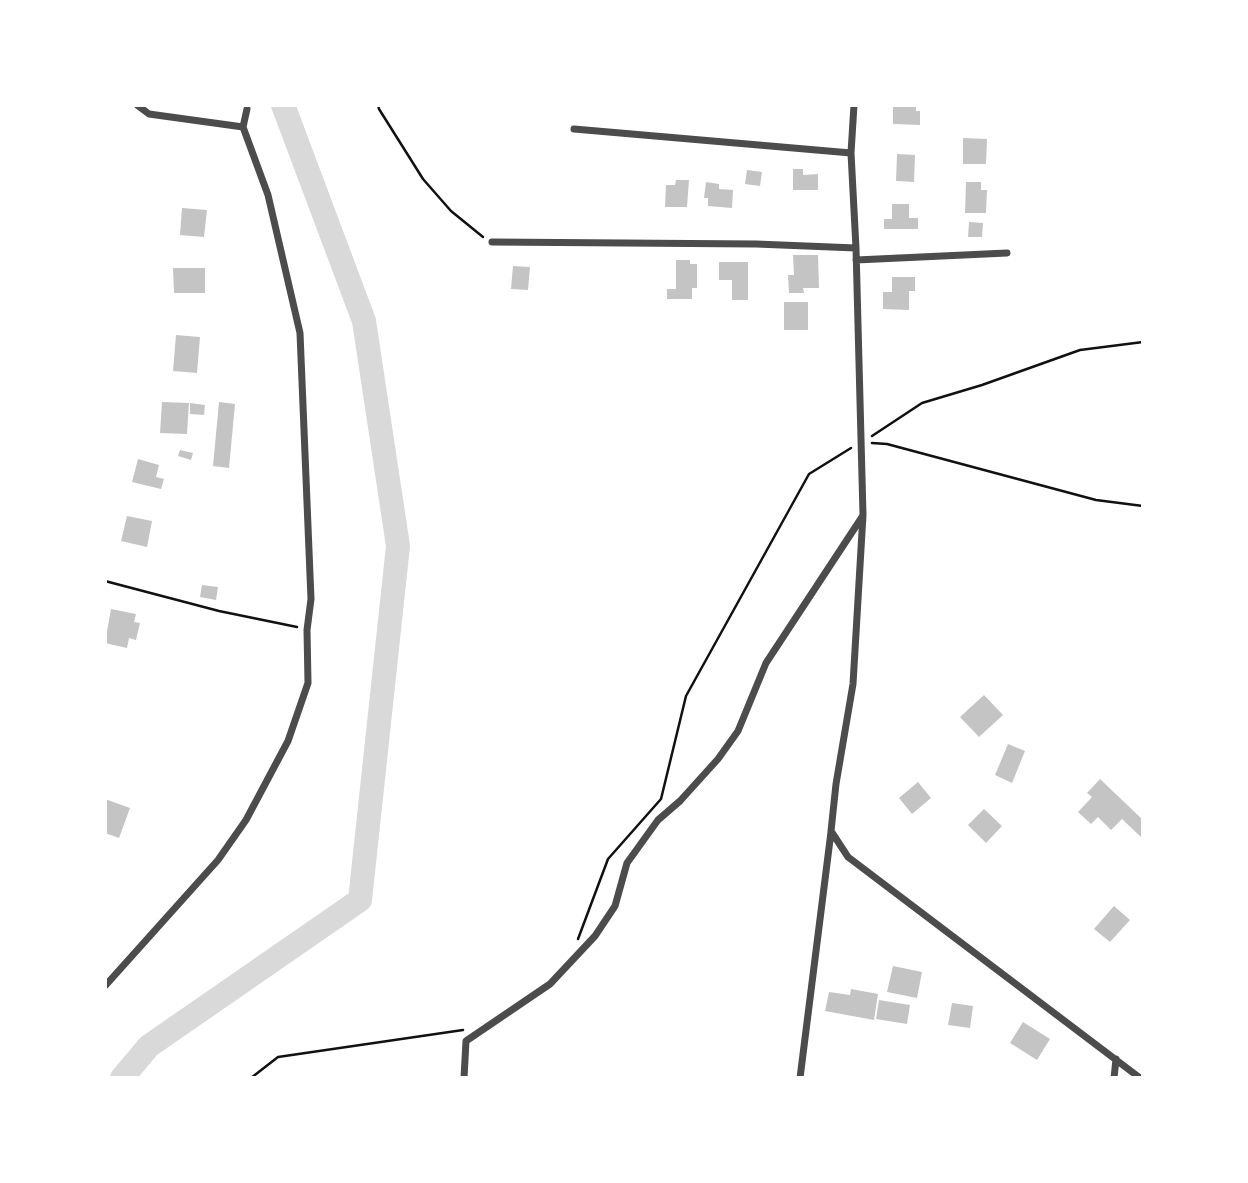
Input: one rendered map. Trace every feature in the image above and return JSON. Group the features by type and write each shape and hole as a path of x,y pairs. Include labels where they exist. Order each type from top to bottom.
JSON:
{"street":[{"path":"137,105 149,114 243,127"},
{"path":"800,1078 836,784 853,684 863,515 851,153 854,105"},
{"path":"105,986 218,860 246,821 288,741 308,683 307,630 311,599 300,333 268,195 243,127 247,109"},
{"path":"574,129 851,153"},
{"path":"492,242 755,244 856,248"},
{"path":"856,260 1007,253"},
{"path":"464,1078 466,1041 550,984 595,936 615,906 627,863 658,820 680,801 718,759 738,731 766,663 863,515"},
{"path":"831,831 848,857 1140,1078"},
{"path":"1114,1078 1116,1059"}],"path":[{"path":"378,105 423,179 472,230 492,242"},
{"path":"577,942 608,859 661,799 686,696 808,474 922,403 982,386 1080,350 1143,342"},
{"path":"861,443 887,444 1096,500 1143,506"},
{"path":"105,581 219,611 307,630"},
{"path":"251,1078 278,1057 466,1030"}],"building":[{"path":"893,105 916,105 916,111 920,111 920,125 893,124"},
{"path":"963,138 987,139 986,164 963,164"},
{"path":"897,154 915,155 914,182 896,181"},
{"path":"793,169 803,169 803,175 818,174 818,190 793,190"},
{"path":"747,170 762,172 760,186 745,184"},
{"path":"676,180 689,180 687,207 665,207 666,185 675,185"},
{"path":"706,182 719,184 719,189 733,190 732,208 708,206 708,198 704,198"},
{"path":"966,182 981,182 981,190 987,190 986,213 965,213"},
{"path":"892,204 909,204 909,218 918,218 918,229 884,229 884,219 892,219"},
{"path":"182,208 207,210 204,237 180,235"},
{"path":"969,222 983,223 982,237 968,237"},
{"path":"793,255 818,255 819,288 803,288 804,293 789,293 788,275 794,275"},
{"path":"676,260 690,260 690,264 697,264 697,288 692,288 692,299 667,299 667,289 676,289"},
{"path":"719,262 748,262 748,300 732,300 732,280 719,280"},
{"path":"513,266 530,267 528,290 511,289"},
{"path":"173,268 205,268 205,293 174,293"},
{"path":"892,277 915,277 915,291 909,291 909,310 883,309 883,292 892,292"},
{"path":"784,302 808,302 808,330 784,330"},
{"path":"176,335 200,337 197,373 173,371"},
{"path":"162,402 189,403 187,434 160,433"},
{"path":"219,402 235,404 229,468 213,466"},
{"path":"190,403 205,405 204,415 190,414"},
{"path":"180,450 193,453 191,460 178,456"},
{"path":"138,459 159,465 156,477 164,479 161,489 132,482"},
{"path":"127,516 152,521 147,547 121,541"},
{"path":"202,585 218,587 216,600 200,597"},
{"path":"111,609 136,614 134,622 140,623 136,640 129,638 127,648 105,643"},
{"path":"984,695 1003,715 979,737 960,717"},
{"path":"1008,744 1025,751 1012,783 995,775"},
{"path":"1100,779 1143,820 1143,839 1122,819 1111,830 1098,817 1091,824 1078,812 1092,797 1087,793"},
{"path":"918,782 931,798 912,814 899,798"},
{"path":"105,799 130,808 119,838 105,833"},
{"path":"984,809 1002,826 986,843 968,825"},
{"path":"1114,906 1130,920 1110,942 1094,929"},
{"path":"893,966 922,972 917,998 887,992"},
{"path":"851,989 878,994 874,1020 825,1011 829,992 850,995"},
{"path":"879,1000 910,1005 907,1024 876,1019"},
{"path":"952,1003 973,1006 970,1028 948,1025"},
{"path":"1023,1022 1050,1039 1037,1060 1010,1043"}],"waterway":[{"path":"122,1078 149,1046 360,900 398,546 364,321 283,105"}]}
